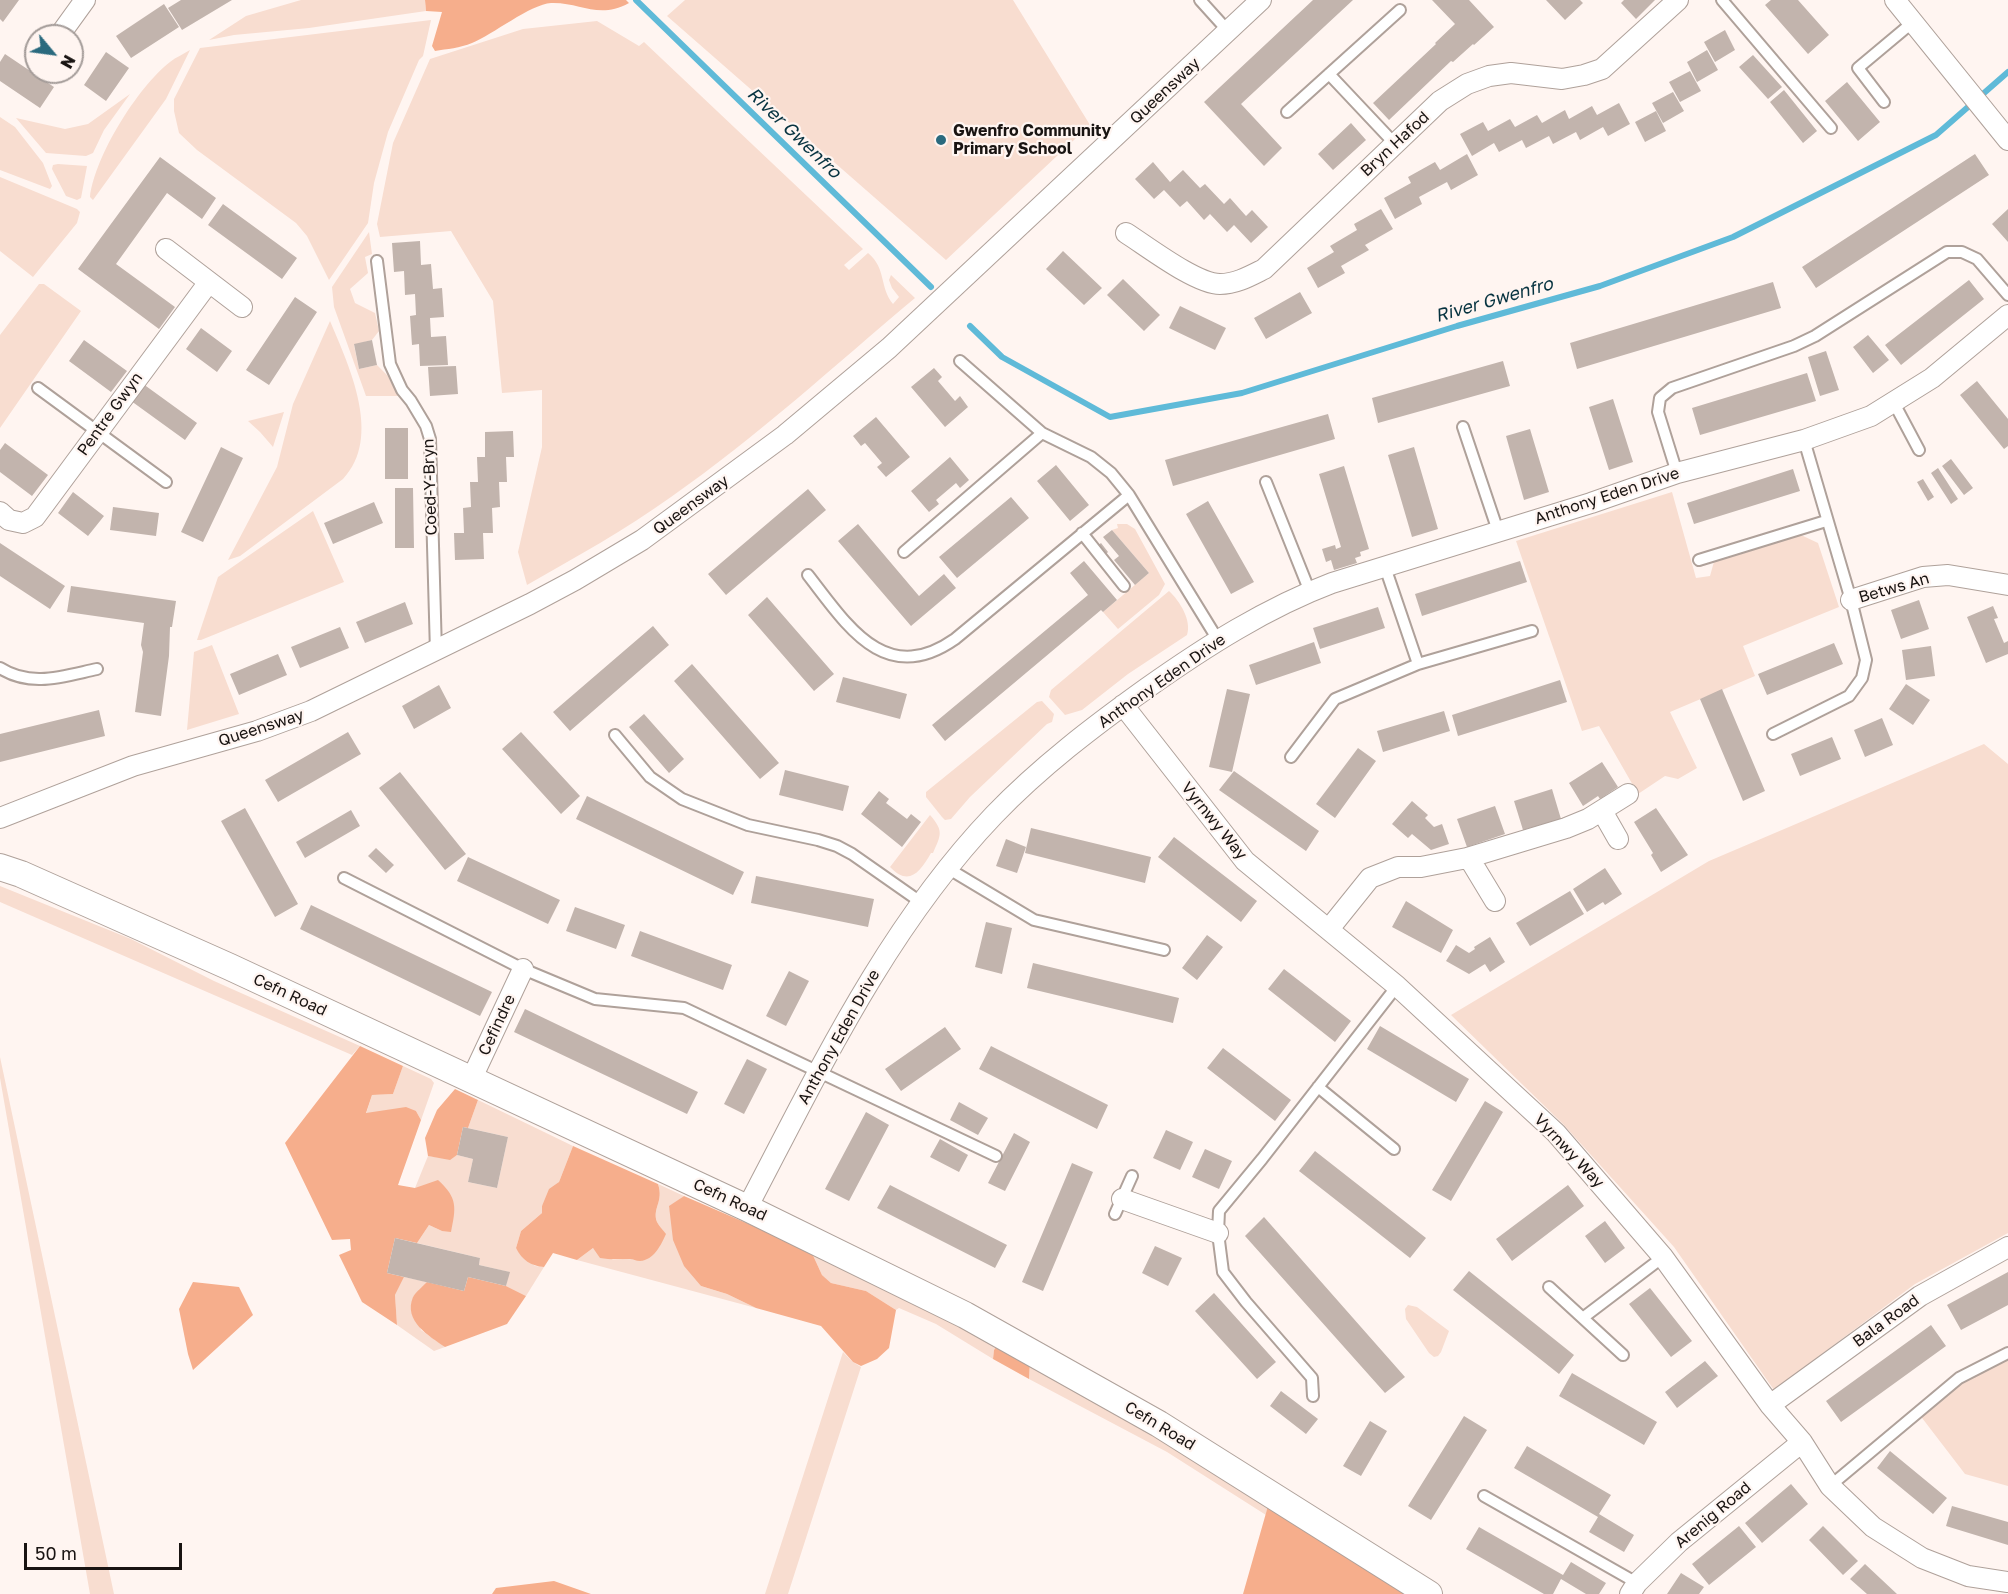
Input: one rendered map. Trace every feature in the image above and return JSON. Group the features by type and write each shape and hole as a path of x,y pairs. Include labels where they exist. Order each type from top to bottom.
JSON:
{"street":[{"path":"68,24 86,0"},
{"name":"Queensway","path":"0,818 133,766 257,731 311,711 436,652 575,580 642,540 785,435 903,335 1261,0"},
{"name":"Bryn Hafod","path":"1126,233 1201,280 1218,284 1232,283 1264,269 1440,101 1467,84 1489,76 1511,73 1562,79 1602,69 1678,0"},
{"path":"1895,0 2008,140"},
{"path":"166,249 242,307"},
{"name":"Pentre Gwyn","path":"0,512 9,520 23,523 35,517 209,282"},
{"name":"Anthony Eden Drive","path":"747,1208 819,1071 871,979 922,903 994,816 1025,786 1123,705 1218,640 1310,592 1591,503 1677,473 1804,440 1871,416 1932,378 2003,323"},
{"name":"Betws An","path":"1851,600 1923,577 1948,575 2008,585"},
{"name":"Vyrnwy Way","path":"1123,705 1245,861 1397,986 1556,1133 1664,1257 1770,1405 1802,1442 1830,1486 1872,1527 1922,1558 1968,1576 2008,1582"},
{"path":"1329,929 1370,878 1398,867 1421,867 1469,858 1566,828 1588,819 1628,794"},
{"path":"1602,811 1618,839"},
{"path":"1469,858 1495,902"},
{"name":"Cefn Road","path":"0,867 21,874 230,967 747,1208 965,1315 1138,1412 1429,1594"},
{"name":"Cefindre","path":"471,1080 524,969"},
{"path":"1119,1206 1218,1233"},
{"name":"Bala Road","path":"1770,1405 1920,1296 2008,1247"},
{"name":"Arenig Road","path":"1634,1589 1679,1542 1802,1442"}],"lane":[{"path":"1200,0 1228,31"},
{"path":"1722,0 1831,128"},
{"path":"1287,112 1400,10"},
{"path":"1884,102 1858,68 1913,22"},
{"path":"1329,74 1395,144"},
{"path":"1677,473 1658,412 1660,398 1671,388 1804,341 1836,324 1947,252 1962,252 1977,259 2008,295"},
{"name":"Coed-Y-Bryn","path":"377,261 390,364 402,390 426,426 430,440 436,652"},
{"path":"960,361 1042,433 1091,457 1111,473 1129,495 1218,640"},
{"path":"38,388 166,482"},
{"path":"1894,403 1919,450"},
{"path":"1464,427 1498,531"},
{"path":"904,552 1042,433"},
{"path":"1773,734 1849,696 1862,678 1866,660 1851,600 1804,440"},
{"path":"1266,482 1310,592"},
{"path":"808,575 852,632 884,653 903,657 921,657 938,651 955,639 1129,495"},
{"path":"1699,560 1826,521"},
{"path":"1082,533 1124,586"},
{"path":"1385,567 1418,664"},
{"path":"1291,757 1335,699 1418,664 1532,631"},
{"path":"0,668 22,678 39,680 97,669"},
{"path":"615,735 650,777 682,799 748,825 837,846 922,903"},
{"path":"949,870 1034,920 1164,950"},
{"path":"344,878 524,969 595,999 684,1008 996,1156"},
{"path":"1313,1396 1312,1378 1223,1272 1218,1233 1219,1211 1397,986"},
{"path":"1318,1087 1394,1149"},
{"path":"1119,1206 1132,1176"},
{"path":"1584,1317 1664,1257"},
{"path":"1548,1287 1623,1354"},
{"path":"1830,1486 1959,1378 2008,1353"},
{"path":"1484,1496 1634,1589"}],"shaded area":[{"path":"301,0 425,0 426,11 209,40 246,16"},
{"path":"425,0 626,0 629,3 618,8 599,10 551,3 522,14 472,43 435,51 432,46 442,12 426,11"},
{"name":"Gwenfro Community Primary School","path":"685,0 1013,0 1090,125 946,260 667,16"},
{"path":"431,20 423,56 419,60 388,132 374,183 368,223 329,280 307,236 296,223 197,150 179,133 174,99 200,48"},
{"path":"597,21 639,46 644,42 863,249 844,265 849,270 868,253 878,265 886,291 893,304 899,297 889,280 891,275 915,298 765,425 703,474 636,521 527,585 518,552 542,447 542,390 502,393 493,301 451,231 380,237 377,224 393,143 430,59 523,29"},
{"path":"190,50 166,99 93,200 90,197 100,162 132,105 157,74 172,60"},
{"path":"130,94 104,130 93,153 86,156 46,153 16,118 65,129 88,124"},
{"path":"0,117 15,127 43,163 52,186 50,189 0,170"},
{"path":"53,165 87,166 81,198 77,200 66,196 52,169"},
{"path":"0,177 80,212 77,223 33,277 0,251"},
{"path":"369,232 372,254 365,257 368,273 350,289 355,303 375,313 379,331 372,340 354,345 359,369 377,365 388,376 398,396 366,396 334,307 332,287"},
{"path":"39,284 44,284 81,311 0,428 0,335"},
{"path":"330,321 346,359 359,401 361,443 355,462 343,479 240,556 228,560 277,467 293,404"},
{"path":"284,412 273,447 248,421"},
{"path":"1672,492 1696,578 1710,576 1715,558 1801,535 1818,543 1839,607 1743,646 1755,676 1670,712 1697,768 1678,779 1665,776 1638,794 1599,726 1582,731 1516,541"},
{"path":"313,511 344,582 197,640 218,577"},
{"path":"1117,524 1127,524 1135,529 1165,584 1159,595 1118,629 1103,612 1149,573 1112,530 1118,528"},
{"path":"1169,591 1184,612 1188,624 1187,635 1128,674 1082,710 1065,715 1049,697 1051,690"},
{"path":"212,645 239,714 187,730 194,652"},
{"path":"1042,701 1054,714 1052,722 1047,724 970,797 951,819 945,820 926,797 926,792 1037,702"},
{"path":"1984,744 2008,764 2008,1233 1915,1284 1774,1390 1674,1247 1563,1124 1451,1015 1709,861"},
{"path":"930,815 938,825 940,833 933,853 913,875 903,876 897,873 890,867"},
{"path":"0,886 131,939 214,981 360,1046 352,1055 0,902"},
{"path":"360,1046 403,1066 393,1094 372,1095 366,1113 406,1107 416,1111 421,1120 398,1185 415,1188 438,1180 449,1192 454,1204 451,1232 429,1225 417,1243 395,1238 387,1273 404,1277 395,1295 397,1325 362,1302 339,1255 351,1250 350,1239 332,1240 285,1143"},
{"path":"0,1057 114,1594 90,1594 0,1078"},
{"path":"403,1066 431,1079 434,1083 421,1120 416,1111 366,1114 372,1095 393,1094"},
{"path":"455,1089 478,1100 468,1128 463,1127 457,1155 450,1160 428,1156 425,1138 437,1110"},
{"path":"478,1100 573,1146 559,1182 542,1206 542,1213 521,1231 516,1248 535,1266 544,1267 526,1296 506,1286 509,1272 479,1265 480,1258 417,1243 429,1225 442,1231 415,1188 428,1156 450,1159 457,1155 473,1159 468,1182 497,1188 508,1137 468,1128"},
{"path":"573,1146 658,1184 660,1196 656,1217 658,1224 666,1234 662,1243 649,1258 640,1261 600,1258 593,1248 577,1260 553,1253 544,1267 527,1262 518,1252 516,1248 521,1231 542,1213 542,1206 549,1189 559,1182"},
{"path":"658,1184 684,1196 669,1207 701,1286 727,1294 756,1308 577,1260 593,1248 613,1260 641,1261 665,1234 656,1217 660,1196"},
{"path":"684,1196 811,1251 822,1275 831,1283 866,1291 896,1310 889,1348 877,1359 861,1366 853,1362 821,1326 756,1308 727,1294 701,1286 684,1266 673,1240 669,1206"},
{"path":"811,1251 998,1344 994,1350 993,1359 936,1324 899,1308 896,1310 866,1291 831,1283 822,1275"},
{"path":"404,1277 427,1282 413,1297 421,1330 445,1347 434,1351 397,1325 395,1295"},
{"path":"468,1277 506,1286 526,1296 507,1324 445,1347 419,1327 412,1313 413,1297 427,1282 464,1291"},
{"path":"193,1282 239,1287 253,1315 193,1370 179,1309"},
{"path":"1408,1305 1417,1307 1449,1331 1438,1356 1434,1357 1429,1353 1406,1319 1405,1309"},
{"path":"998,1344 1030,1360 1029,1379 993,1359 994,1350"},
{"path":"843,1352 861,1367 788,1594 765,1594"},
{"path":"2008,1358 2008,1486 1965,1474 1919,1414 1963,1382"},
{"path":"1030,1360 1268,1506 1266,1515 1167,1452 1029,1379"},
{"path":"1268,1506 1407,1594 1243,1594"},
{"path":"554,1581 591,1594 492,1594 496,1588"}],"building":[{"path":"0,0 19,0 3,22 0,19"},
{"path":"181,0 232,0 182,30 168,8"},
{"path":"1313,0 1353,0 1241,104 1282,148 1264,166 1204,102"},
{"path":"1432,0 1469,0 1494,27 1453,62 1451,61 1389,120 1373,103 1455,24"},
{"path":"1546,0 1580,0 1583,3 1565,20"},
{"path":"1624,0 1655,0 1636,19 1621,3"},
{"path":"1771,0 1798,0 1829,35 1808,54 1765,5"},
{"path":"164,4 179,27 131,58 116,36"},
{"path":"1725,30 1735,50 1715,62 1704,42"},
{"path":"1707,50 1718,70 1697,82 1687,62"},
{"path":"106,52 129,68 106,101 84,85"},
{"path":"5,54 24,67 24,84 50,84 54,87 40,108 0,81 0,62"},
{"path":"1753,55 1782,87 1768,99 1739,67"},
{"path":"1690,71 1701,91 1680,102 1669,82"},
{"path":"1847,82 1880,122 1858,141 1825,101"},
{"path":"1784,90 1817,131 1803,143 1770,102"},
{"path":"1673,92 1684,111 1663,123 1652,103"},
{"path":"1619,103 1630,124 1608,136 1603,127 1580,140 1576,132 1553,144 1549,136 1526,148 1522,140 1499,152 1494,143 1472,156 1460,134 1483,122 1488,131 1510,119 1515,127 1537,115 1542,123 1565,110 1569,119 1592,106 1597,115"},
{"path":"1656,111 1666,131 1645,142 1635,122"},
{"path":"1351,123 1366,140 1333,170 1318,154"},
{"path":"1467,154 1478,175 1451,190 1447,182 1419,197 1422,204 1395,219 1384,198 1411,183 1408,177 1435,162 1440,170"},
{"path":"1975,154 1989,175 1816,288 1802,267"},
{"path":"160,157 216,198 202,219 167,193 116,264 175,307 159,329 78,269"},
{"path":"1153,162 1170,182 1183,170 1200,188 1205,184 1224,204 1230,198 1246,216 1252,210 1268,227 1251,243 1234,225 1227,232 1210,214 1204,220 1187,201 1180,207 1164,190 1154,199 1135,179"},
{"path":"223,204 297,258 282,279 208,225"},
{"path":"1381,209 1393,229 1365,245 1369,250 1341,266 1345,273 1318,288 1307,268 1334,252 1330,246 1357,230 1354,224"},
{"path":"2008,209 2008,242 1992,224"},
{"path":"420,241 421,265 431,264 433,289 442,288 444,317 430,318 431,337 446,336 448,365 420,366 419,344 412,345 410,316 416,315 415,294 405,295 404,271 394,272 392,243"},
{"path":"1063,251 1102,288 1084,305 1046,269"},
{"path":"1123,279 1160,315 1144,331 1107,295"},
{"path":"1969,280 1984,299 1901,365 1885,345"},
{"path":"1773,282 1781,308 1577,369 1570,343"},
{"path":"1300,292 1312,313 1266,339 1254,318"},
{"path":"295,297 317,312 269,385 246,370"},
{"path":"1180,306 1226,328 1215,350 1169,328"},
{"path":"201,328 232,351 217,372 186,349"},
{"path":"1868,335 1889,360 1873,373 1853,347"},
{"path":"84,340 127,371 111,392 69,361"},
{"path":"372,340 377,365 359,369 354,344"},
{"path":"1826,351 1839,390 1820,396 1808,357"},
{"path":"1503,361 1510,386 1378,423 1372,398"},
{"path":"456,366 458,394 430,396 428,367"},
{"path":"934,368 942,377 938,381 955,401 960,396 968,407 945,427 911,387"},
{"path":"1807,373 1816,401 1700,435 1692,408"},
{"path":"139,381 197,423 185,440 127,398"},
{"path":"1977,381 2008,419 2008,446 2004,449 1960,395"},
{"path":"1613,399 1633,462 1609,470 1589,407"},
{"path":"1328,414 1335,439 1173,486 1165,460"},
{"path":"876,417 910,457 886,477 877,467 882,463 865,443 861,446 853,436"},
{"path":"385,428 408,428 408,479 385,479"},
{"path":"1530,429 1549,492 1524,500 1506,436"},
{"path":"513,431 514,457 506,457 507,482 499,482 500,507 492,508 493,533 483,533 484,559 455,560 454,533 464,533 463,508 471,507 470,482 478,482 477,457 485,457 485,432"},
{"path":"5,443 48,475 32,496 0,472 0,450"},
{"path":"221,447 243,458 203,542 181,532"},
{"path":"1414,447 1438,529 1412,537 1388,455"},
{"path":"950,457 969,480 960,488 956,483 936,500 939,504 929,512 911,491"},
{"path":"1951,459 1973,488 1964,495 1942,466"},
{"path":"1056,465 1089,505 1070,521 1037,481"},
{"path":"1344,466 1369,549 1360,552 1361,556 1355,558 1357,563 1334,570 1331,560 1326,562 1322,549 1335,545 1336,549 1341,547 1319,474"},
{"path":"1938,468 1958,499 1951,504 1931,473"},
{"path":"1793,469 1800,491 1694,524 1687,503"},
{"path":"1923,479 1934,497 1928,501 1917,482"},
{"path":"395,488 413,488 414,548 395,548"},
{"path":"808,489 826,510 726,595 708,574"},
{"path":"73,492 104,516 88,536 58,513"},
{"path":"1011,497 1029,518 957,578 939,557"},
{"path":"1208,501 1254,582 1231,594 1186,514"},
{"path":"374,502 383,523 333,544 324,523"},
{"path":"113,507 159,513 156,536 110,530"},
{"path":"858,524 919,596 944,574 956,588 911,626 838,541"},
{"path":"1112,530 1149,573 1135,585 1114,560 1119,556 1103,537"},
{"path":"0,543 65,586 50,609 0,576"},
{"path":"1101,543 1108,552 1103,557 1095,548"},
{"path":"1084,561 1117,600 1103,612 1101,610 945,741 932,725 1088,595 1070,573"},
{"path":"1520,561 1527,582 1422,616 1415,594"},
{"path":"71,586 176,601 172,627 170,627 169,656 161,716 135,712 143,652 141,645 144,623 67,612"},
{"path":"767,597 834,674 814,691 748,615"},
{"path":"1919,600 1929,629 1901,639 1891,610"},
{"path":"405,602 413,624 365,643 356,622"},
{"path":"1993,606 1998,618 1994,619 2004,643 2008,641 2008,654 1986,663 1967,617"},
{"path":"1378,607 1385,628 1320,649 1313,628"},
{"path":"653,626 669,645 570,731 553,712"},
{"path":"340,627 349,648 300,668 291,647"},
{"path":"1314,642 1321,663 1256,685 1249,665"},
{"path":"1834,643 1843,664 1767,695 1758,674"},
{"path":"1931,646 1935,676 1906,680 1902,650"},
{"path":"278,654 287,675 239,695 230,674"},
{"path":"692,664 779,763 760,779 674,681"},
{"path":"843,677 907,694 900,719 836,702"},
{"path":"1560,680 1567,702 1458,736 1452,715"},
{"path":"1906,684 1930,700 1913,725 1889,709"},
{"path":"439,685 451,708 414,729 402,706"},
{"path":"1227,689 1250,694 1232,772 1209,767"},
{"path":"1722,689 1765,791 1743,801 1700,699"},
{"path":"99,710 105,736 0,762 0,734"},
{"path":"1444,711 1450,731 1383,752 1377,731"},
{"path":"644,714 684,759 669,773 629,727"},
{"path":"1882,718 1893,745 1865,757 1854,730"},
{"path":"348,732 361,754 278,802 265,780"},
{"path":"521,732 580,796 561,814 502,749"},
{"path":"1832,737 1841,759 1800,776 1791,754"},
{"path":"1358,748 1376,761 1335,818 1316,804"},
{"path":"1602,762 1618,787 1600,799 1598,796 1583,806 1569,783"},
{"path":"785,770 849,786 843,811 779,795"},
{"path":"1234,771 1319,831 1306,851 1219,790"},
{"path":"400,772 466,854 445,870 379,788"},
{"path":"1552,789 1561,819 1523,830 1514,801"},
{"path":"879,791 889,799 886,803 907,819 911,814 921,822 902,847 861,814"},
{"path":"587,796 744,872 733,895 576,819"},
{"path":"1412,801 1428,815 1425,818 1434,827 1442,824 1449,844 1431,850 1412,834 1408,838 1392,824"},
{"path":"1495,806 1505,834 1467,847 1457,819"},
{"path":"245,808 298,904 275,917 221,821"},
{"path":"1656,808 1688,855 1661,872 1651,855 1653,853 1634,822"},
{"path":"351,810 360,826 305,858 296,842"},
{"path":"1031,828 1151,857 1145,883 1025,853"},
{"path":"1174,837 1257,901 1241,922 1158,857"},
{"path":"1006,839 1026,847 1017,873 996,866"},
{"path":"376,848 394,865 386,873 368,856"},
{"path":"468,857 560,900 548,924 457,881"},
{"path":"1605,868 1622,894 1605,905 1603,902 1587,912 1573,889"},
{"path":"756,876 874,899 868,927 751,903"},
{"path":"1570,891 1584,914 1530,946 1516,923"},
{"path":"1406,901 1453,930 1441,953 1392,927"},
{"path":"311,905 492,992 480,1016 300,929"},
{"path":"575,907 625,925 616,949 566,931"},
{"path":"986,922 1012,928 1002,974 975,967"},
{"path":"640,931 732,965 723,990 631,956"},
{"path":"1207,935 1223,947 1197,980 1182,968"},
{"path":"1490,937 1505,962 1490,972 1485,964 1469,974 1446,961 1456,945 1469,953"},
{"path":"1033,963 1179,998 1173,1023 1027,988"},
{"path":"1284,969 1351,1021 1335,1042 1268,989"},
{"path":"789,971 809,981 786,1026 766,1016"},
{"path":"525,1009 698,1092 687,1114 514,1032"},
{"path":"1380,1026 1469,1079 1456,1102 1367,1049"},
{"path":"945,1027 961,1049 901,1091 885,1069"},
{"path":"991,1046 1108,1105 1097,1129 979,1069"},
{"path":"1223,1048 1291,1100 1275,1121 1207,1068"},
{"path":"747,1059 767,1069 744,1114 724,1104"},
{"path":"1485,1101 1503,1112 1451,1201 1432,1190"},
{"path":"959,1102 988,1118 978,1135 950,1120"},
{"path":"866,1112 889,1125 849,1201 825,1189"},
{"path":"463,1127 508,1137 497,1188 468,1182 473,1159 457,1155"},
{"path":"1166,1130 1193,1142 1180,1170 1153,1158"},
{"path":"1014,1133 1030,1142 1005,1191 988,1183"},
{"path":"940,1139 968,1155 959,1172 930,1157"},
{"path":"1205,1149 1232,1161 1219,1189 1192,1177"},
{"path":"1315,1151 1426,1238 1410,1258 1299,1171"},
{"path":"1072,1163 1093,1172 1043,1291 1022,1282"},
{"path":"890,1185 1007,1245 995,1268 877,1208"},
{"path":"1568,1185 1584,1206 1512,1261 1496,1239"},
{"path":"1264,1217 1405,1377 1385,1393 1245,1236"},
{"path":"1605,1221 1625,1248 1605,1263 1585,1236"},
{"path":"395,1238 480,1258 479,1265 510,1272 506,1286 468,1277 464,1291 387,1273"},
{"path":"1155,1246 1182,1258 1168,1286 1142,1273"},
{"path":"1469,1271 1574,1355 1559,1374 1453,1290"},
{"path":"2008,1272 2008,1305 1961,1330 1947,1305"},
{"path":"1650,1288 1692,1341 1671,1357 1629,1304"},
{"path":"1214,1293 1276,1362 1257,1379 1195,1311"},
{"path":"1931,1325 1946,1346 1841,1422 1826,1401"},
{"path":"1705,1361 1718,1376 1677,1408 1665,1392"},
{"path":"1572,1373 1657,1422 1644,1445 1559,1396"},
{"path":"1281,1391 1318,1419 1306,1434 1270,1406"},
{"path":"1464,1416 1487,1430 1431,1520 1408,1506"},
{"path":"1370,1421 1387,1431 1361,1476 1343,1466"},
{"path":"1527,1446 1611,1495 1599,1514 1634,1535 1624,1552 1589,1532 1598,1517 1514,1468"},
{"path":"1890,1451 1947,1498 1933,1514 1877,1468"},
{"path":"1791,1484 1808,1504 1762,1543 1745,1523"},
{"path":"1952,1506 2008,1522 2008,1545 1946,1526"},
{"path":"1739,1526 1756,1547 1709,1585 1692,1564"},
{"path":"1823,1526 1858,1561 1843,1575 1809,1540"},
{"path":"1479,1527 1563,1575 1571,1562 1606,1583 1599,1594 1586,1594 1561,1579 1553,1594 1544,1594 1466,1549"},
{"path":"1865,1564 1897,1594 1867,1594 1850,1579"},
{"path":"1681,1573 1704,1587 1699,1594 1667,1594"}],"waterway":[{"name":"River Gwenfro","path":"636,0 931,287"},
{"name":"River Gwenfro","path":"970,326 1002,357 1110,417 1242,393 1457,326 1600,286 1733,237 1936,135 2008,72"}],"place":[{"name":"Gwenfro Community Primary School","path":"941,140"}]}
